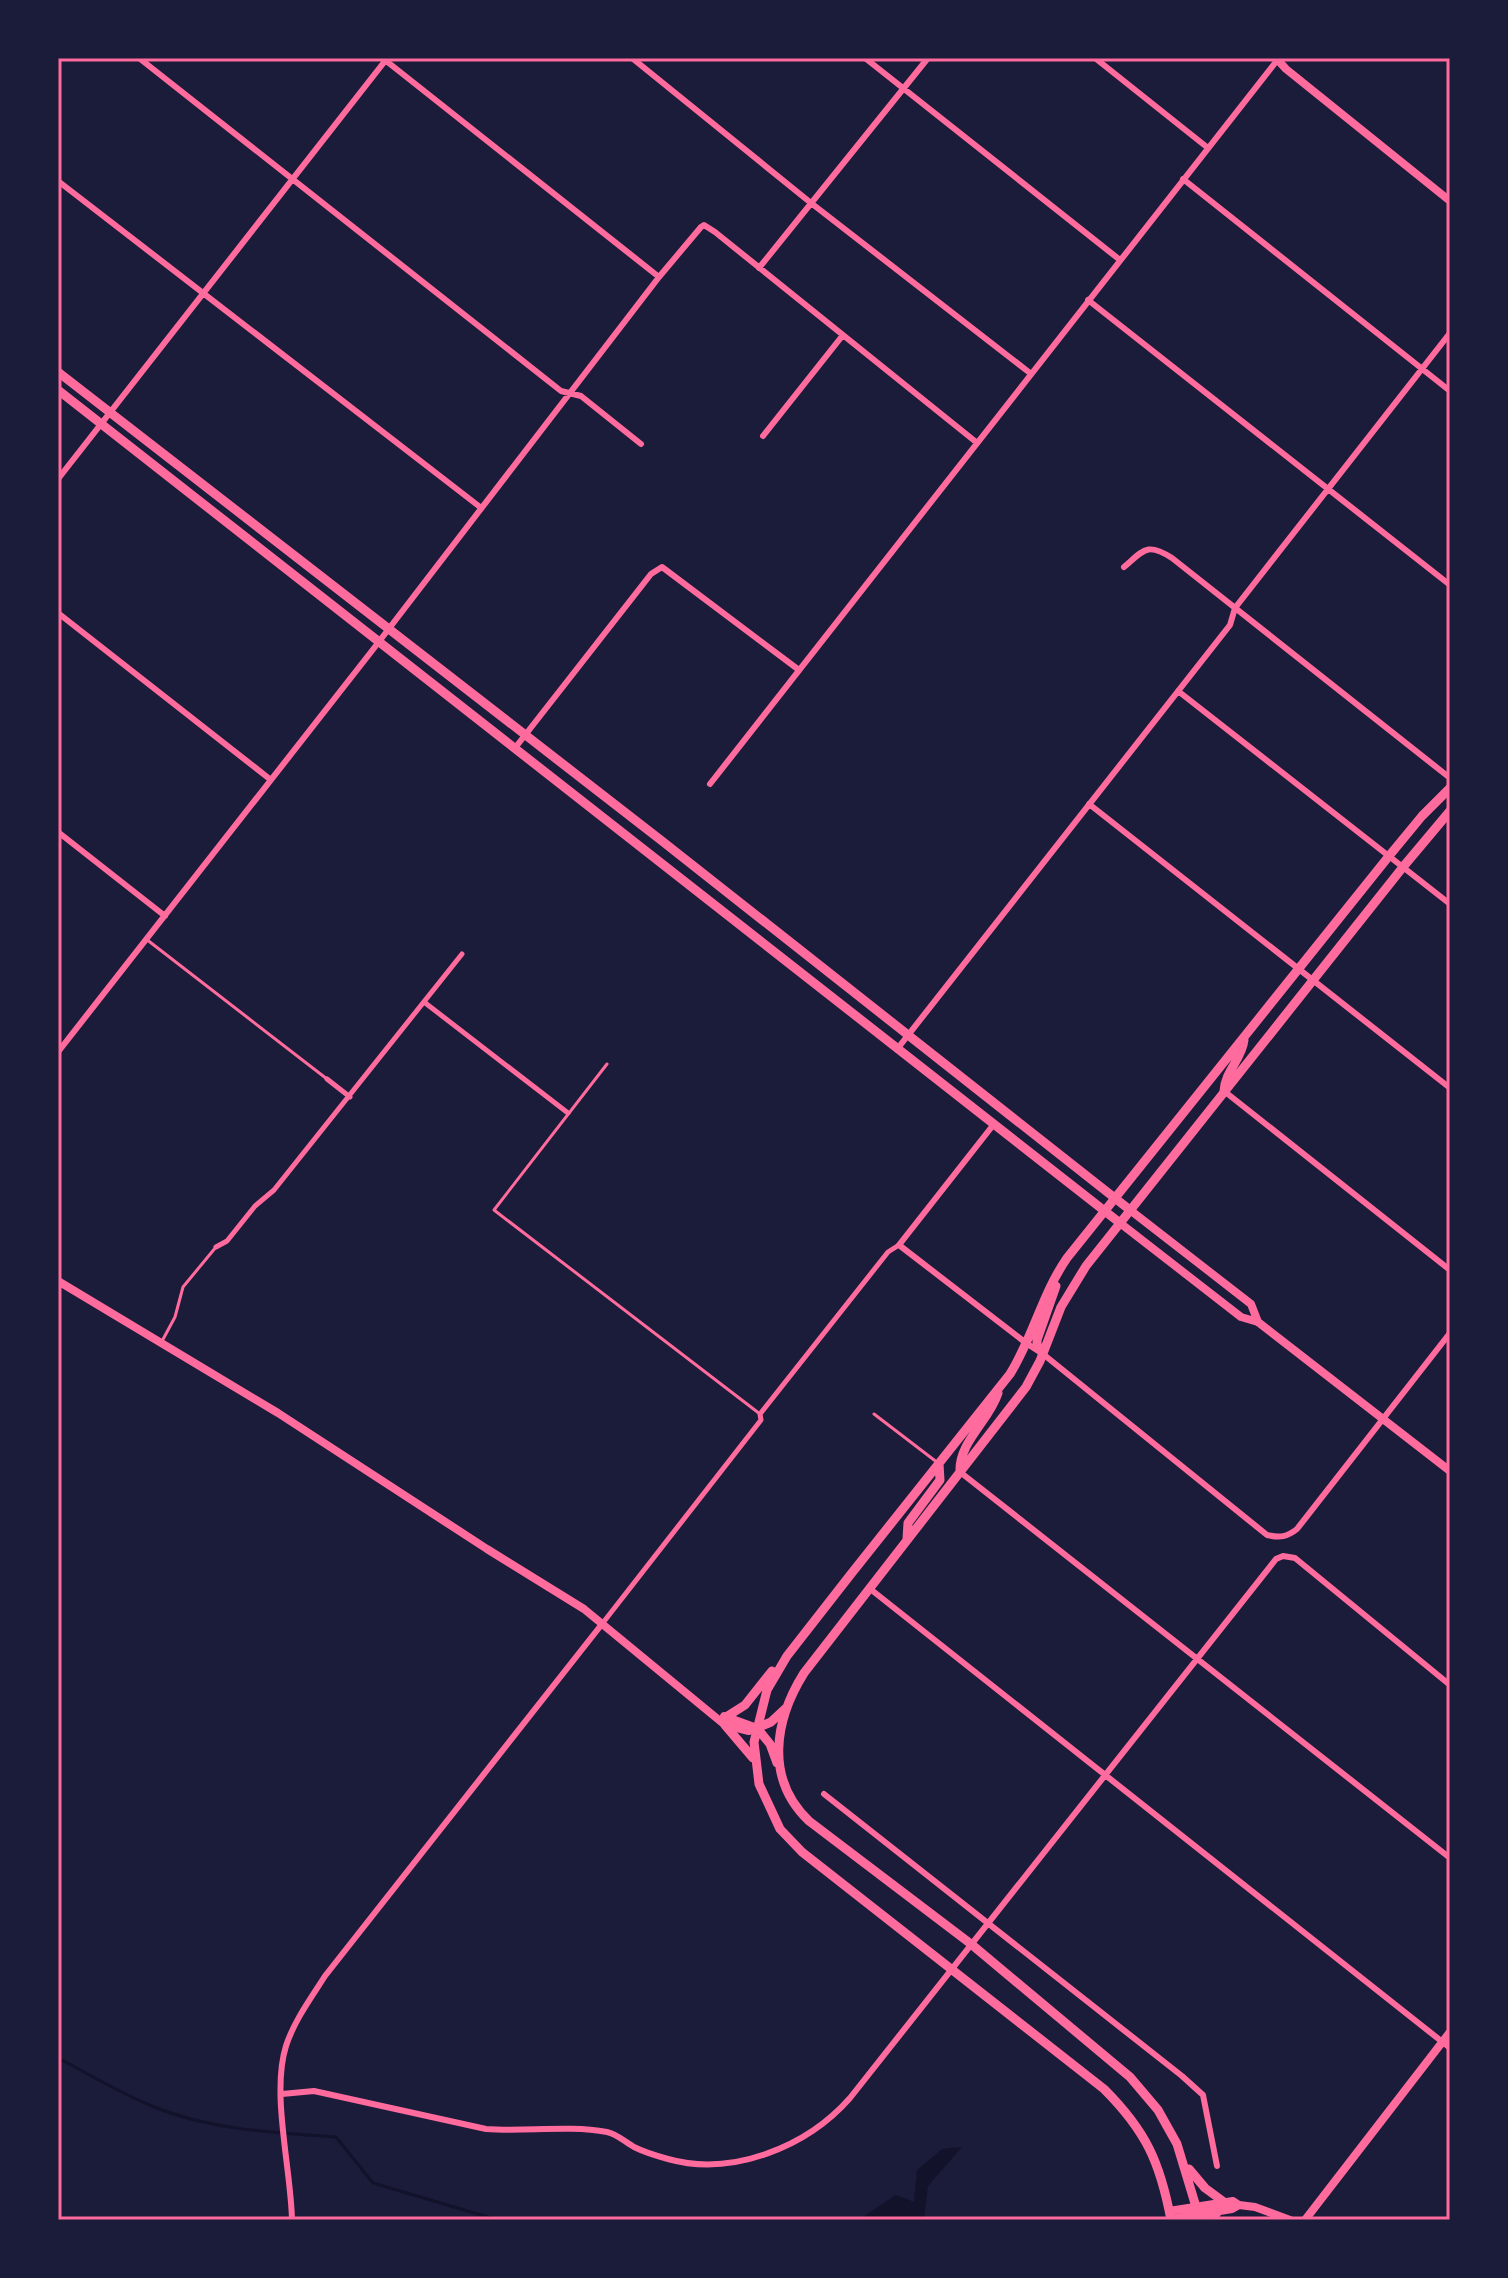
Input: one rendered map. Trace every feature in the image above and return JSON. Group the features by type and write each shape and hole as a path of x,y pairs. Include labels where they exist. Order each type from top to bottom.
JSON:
{"main road":[{"path":"58,372 526,734 1130,1210"},
{"path":"58,390 1120,1223"},
{"path":"1171,2217 1150,2148 1104,2089 780,1829 766,1802 754,1759 754,1742 767,1690 801,1639 1016,1365 1042,1302 1067,1258 1389,856 1450,788"},
{"path":"780,1772 780,1739 786,1708 804,1673 1019,1396 1043,1354 1066,1297 1086,1266 1450,811"},
{"path":"1224,1091 1224,1080 1243,1050 1245,1036"},
{"path":"1043,1354 1037,1340 1051,1304 1057,1275"},
{"path":"960,1472 962,1451 994,1406 1000,1386"},
{"path":"907,1539 908,1523 940,1480 939,1464"},
{"path":"754,1759 725,1721 745,1705 779,1661 801,1639"},
{"path":"757,1728 771,1722 786,1708"},
{"path":"757,1728 770,1744 789,1798 809,1821 971,1944 1130,2077 1158,2110 1177,2144 1199,2213"},
{"path":"1185,2164 1205,2188 1218,2211"}],"street":[{"path":"139,58 561,391 581,396 641,444"},
{"path":"632,58 811,203 1030,373"},
{"path":"865,58 1120,260"},
{"path":"759,268 928,58"},
{"path":"1095,58 1208,148"},
{"path":"58,479 383,59 659,277"},
{"path":"710,784 1277,59 1450,201"},
{"path":"1183,179 1450,391"},
{"path":"58,181 480,507"},
{"path":"58,1052 659,277 704,225 976,442"},
{"path":"1088,300 1450,585"},
{"path":"898,1048 1230,625 1235,608 1450,333"},
{"path":"763,436 843,335"},
{"path":"1124,567 1146,549 1156,548 1450,778"},
{"path":"515,748 659,567 665,567 799,670"},
{"path":"58,613 271,780"},
{"path":"1178,691 1450,904"},
{"path":"1089,804 1450,1088"},
{"path":"58,832 165,916"},
{"path":"216,1247 227,1241 255,1206 271,1194 462,954"},
{"path":"424,1002 568,1113"},
{"path":"327,1079 350,1097"},
{"path":"1224,1091 1450,1270"},
{"path":"292,2220 293,2197 284,2130 282,2062 292,2030 325,1976 602,1624 888,1252 899,1245 994,1123"},
{"path":"1130,1210 1251,1304 1258,1322"},
{"path":"1120,1223 1241,1317 1258,1322 1450,1471"},
{"path":"899,1245 1043,1354 1267,1535 1278,1537 1289,1535 1297,1529 1450,1333"},
{"path":"58,1281 278,1413 584,1609 708,1712 749,1731 757,1728"},
{"path":"960,1472 1450,1858"},
{"path":"282,2094 314,2091 486,2129 513,2131 567,2127 611,2133 635,2148 670,2160 712,2164 760,2156 799,2139 846,2103 1271,1563 1283,1556 1295,1558 1450,1685"},
{"path":"869,1588 1446,2046"},
{"path":"824,1794 1203,2095 1217,2166"},
{"path":"1305,2220 1446,2046 1450,2032"},
{"path":"1171,2217 1218,2211 1233,2201 1290,2220"}],"lane":[{"path":"146,939 327,1079"},
{"path":"607,1064 494,1210 760,1417"},
{"path":"161,1343 175,1317 183,1287 216,1247"},
{"path":"874,1414 939,1464"}],"shaded area":[{"path":"962,2147 928,2186 924,2220 858,2220 896,2195 914,2202 917,2170 942,2149"}],"waterway":[{"path":"58,2058 128,2095 174,2114 243,2129 336,2137 373,2183 498,2220"}]}
